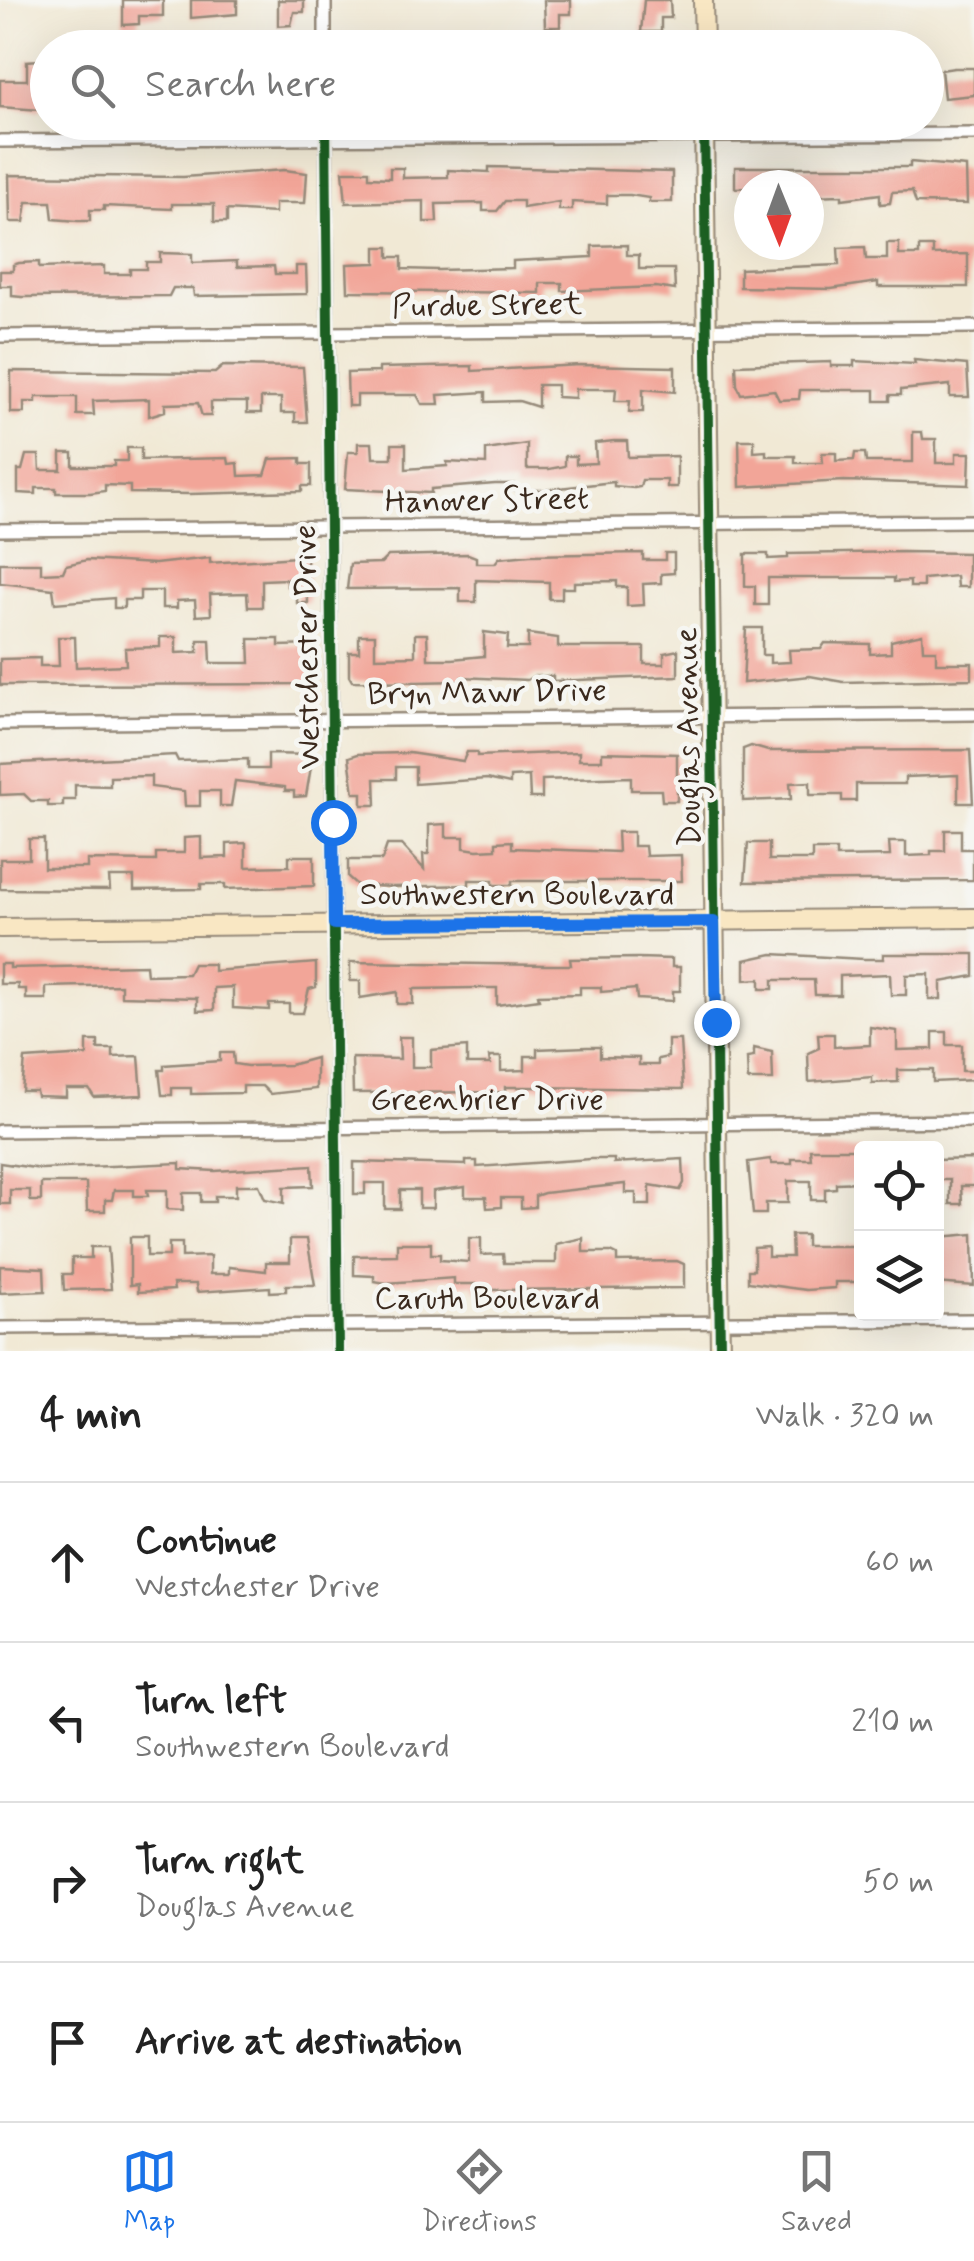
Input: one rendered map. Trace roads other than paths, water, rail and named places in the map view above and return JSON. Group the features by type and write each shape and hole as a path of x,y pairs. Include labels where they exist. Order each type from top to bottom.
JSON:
{"street":[{"path":"325,0 325,30"},
{"path":"704,0 704,30"},
{"path":"944,134 974,134"},
{"path":"0,141 326,140"},
{"name":"Westchester Drive","path":"326,140 338,1351"},
{"name":"Douglas Avenue","path":"704,140 720,1351"},
{"name":"Purdue Street","path":"0,336 974,327"},
{"name":"Hanover Street","path":"0,530 974,521"},
{"name":"Bryn Mawr Drive","path":"0,724 974,714"},
{"name":"Southwestern Boulevard","path":"0,928 974,918"},
{"name":"Greenbrier Drive","path":"0,1132 974,1121"},
{"name":"Caruth Boulevard","path":"0,1328 974,1320"}]}
